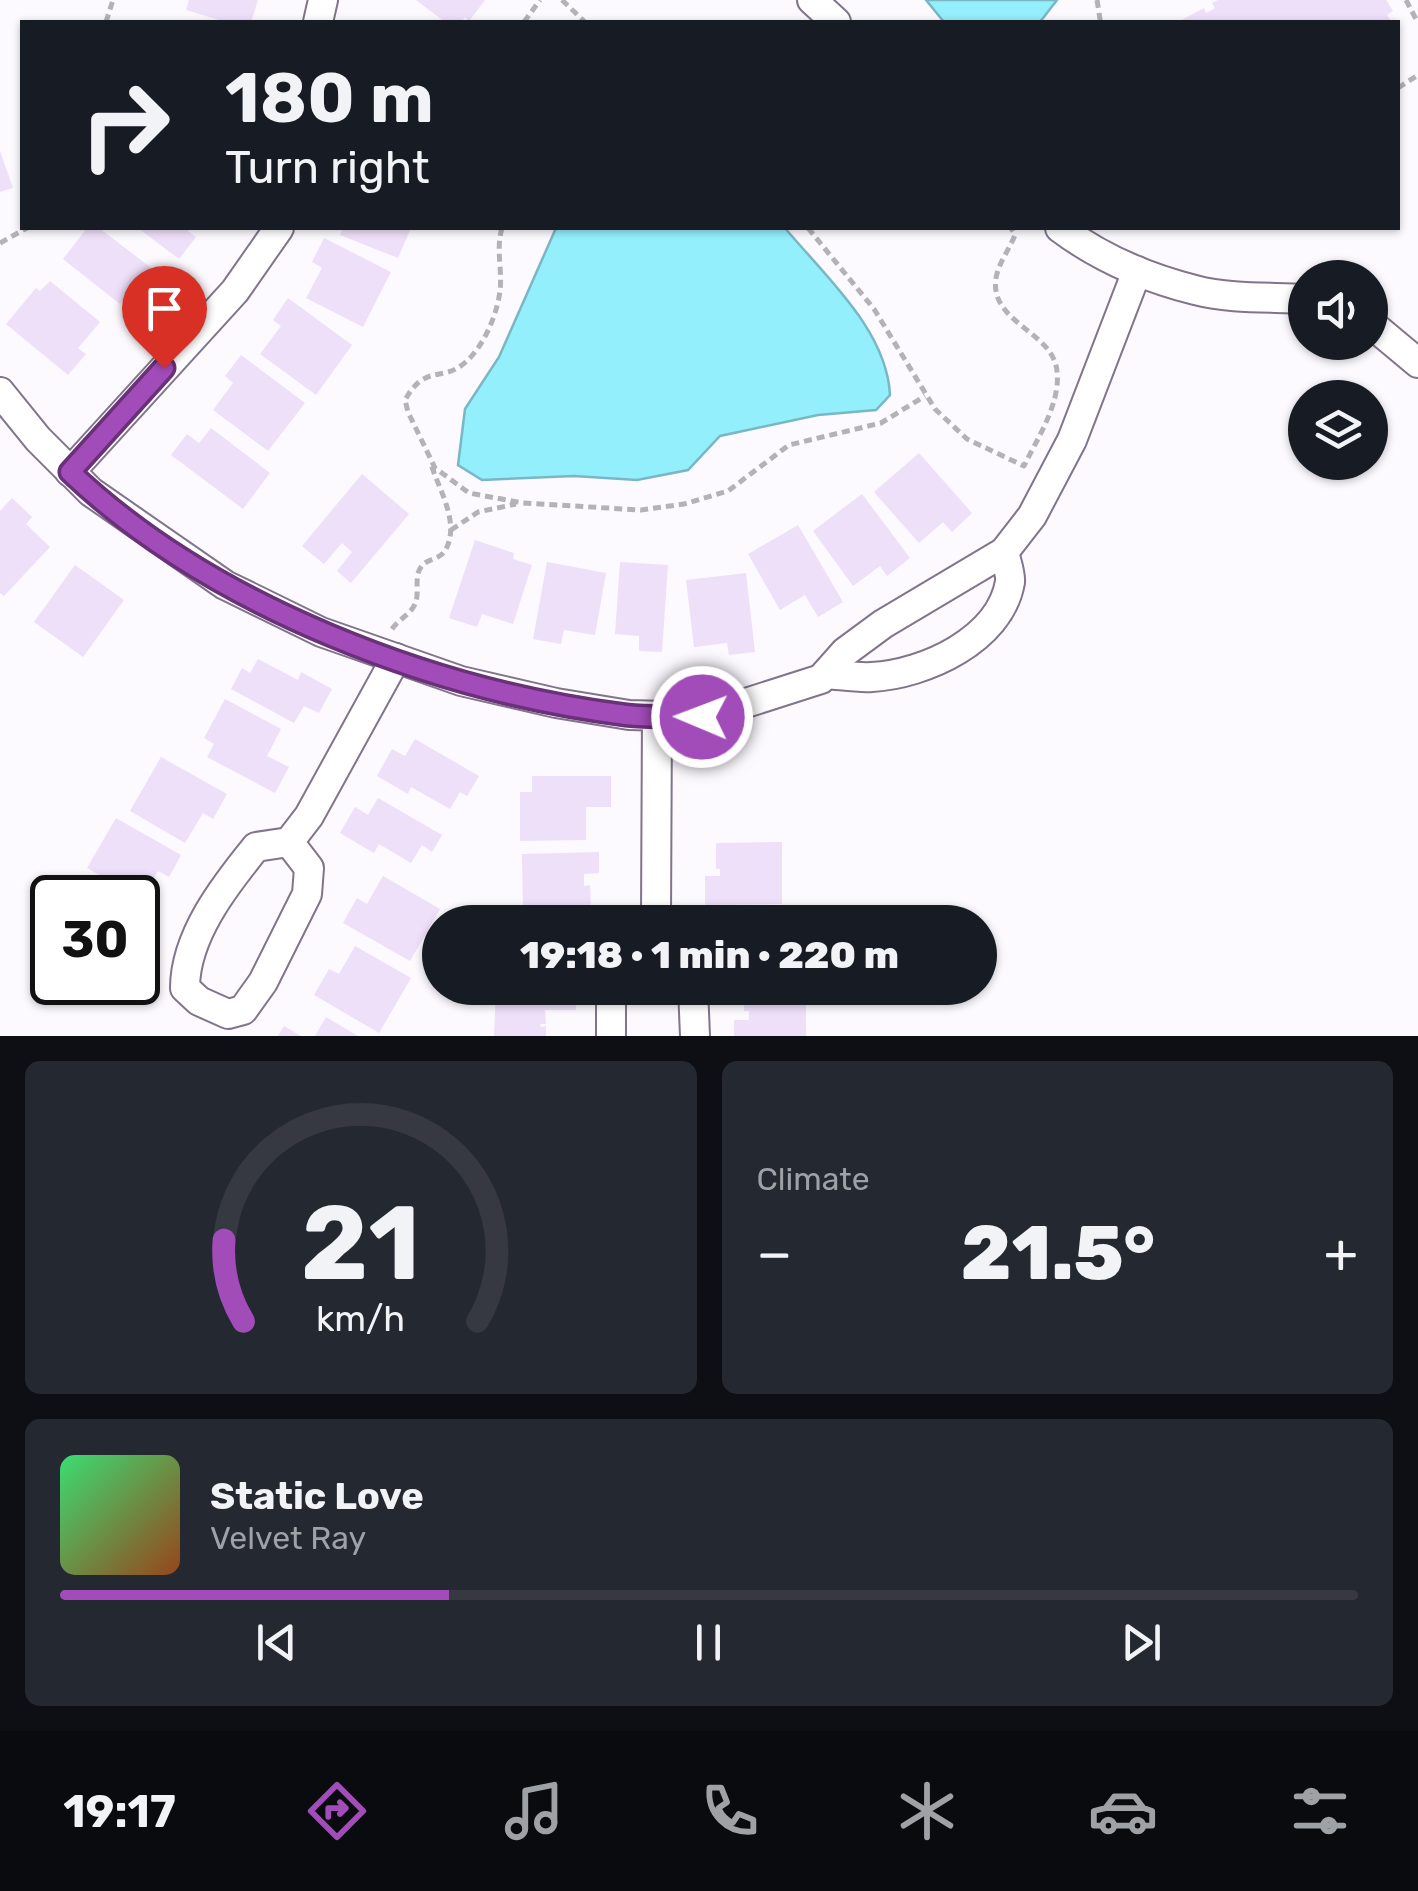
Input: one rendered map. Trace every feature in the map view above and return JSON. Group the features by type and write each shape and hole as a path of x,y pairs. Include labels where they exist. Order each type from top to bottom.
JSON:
{"street":[{"path":"812,0 834,20"},
{"path":"70,472 234,291 278,230"},
{"path":"1063,230 1084,246 1138,271 1198,291 1288,298"},
{"path":"0,392 70,472 122,514 226,585 321,632 392,647 460,681 556,703 628,716 702,717 822,680 844,652 883,624 1004,552 1032,516 1072,440 1138,271"},
{"path":"1388,338 1418,363"},
{"path":"826,674 871,678 911,671 975,641 990,626 1011,580 1004,552"},
{"path":"289,842 308,868 306,894 263,982 243,1010 228,1014 199,1000 185,988 185,969 195,941 234,874 256,846 289,842 308,816 392,647"},
{"path":"656,905 657,716"},
{"path":"611,1005 611,1036"},
{"path":"694,1005 695,1036"}],"path":[{"path":"562,0 583,20"},
{"path":"1406,0 1418,23"},
{"path":"0,243 23,230"},
{"path":"392,647 395,624 415,604 417,572 446,551 451,530 448,507 406,400 426,376 459,368 485,335 499,297 501,230"},
{"path":"810,230 874,309 925,396 967,439 1024,466 1054,399 1058,374 1046,347 1005,311 998,297 995,283 999,265 1015,235 1012,230"},
{"path":"428,456 445,478 469,493 523,503 640,510 684,504 728,491 789,445 881,424 925,396"},
{"path":"451,530 478,512 523,503"}],"water":[{"path":"926,0 1057,0 1042,20 942,20"},
{"path":"555,230 787,230 866,326 886,371 890,395 876,410 818,415 720,436 688,470 637,480 574,476 482,480 458,465 465,409 499,357"}],"building":[{"path":"189,0 258,0 252,20 219,20 186,10"},
{"path":"416,0 485,0 470,20 442,20"},
{"path":"1386,0 1393,11 1387,15 1390,20 1182,20 1204,8 1206,13 1215,8 1212,3"},
{"path":"0,151 13,188 0,192"},
{"path":"85,230 102,230 163,277 147,298 133,288 120,304 63,259"},
{"path":"141,230 189,230 196,237 179,259"},
{"path":"342,230 410,230 398,258 340,235"},
{"path":"324,238 391,272 363,327 306,298 322,268 312,262"},
{"path":"50,281 100,322 78,348 86,354 68,375 6,324 36,288 40,291"},
{"path":"288,298 352,345 316,395 260,354 281,326 273,320"},
{"path":"241,355 305,403 268,451 213,410 233,383 225,376"},
{"path":"211,428 270,473 243,509 171,455 187,434 199,443"},
{"path":"919,453 972,513 952,532 943,522 919,543 874,492"},
{"path":"362,474 409,514 351,583 337,571 352,552 342,543 324,564 302,546"},
{"path":"862,494 910,558 887,576 880,566 853,586 813,531"},
{"path":"12,498 32,517 26,524 50,547 4,596 0,593 0,511"},
{"path":"798,525 843,602 818,617 805,595 780,610 748,554"},
{"path":"475,540 514,553 513,559 532,565 513,624 482,614 477,627 449,618"},
{"path":"547,562 606,573 595,635 564,630 561,644 533,639"},
{"path":"620,562 668,565 662,652 639,651 639,636 615,634"},
{"path":"75,565 124,600 83,657 34,622"},
{"path":"746,573 755,652 729,655 727,643 694,647 686,580"},
{"path":"258,659 298,680 301,672 332,689 319,713 304,706 294,723 231,689 242,668 250,673"},
{"path":"225,699 281,729 267,756 289,767 275,793 207,757 214,744 204,738"},
{"path":"415,739 479,776 467,796 460,792 450,809 411,787 408,794 377,776 392,749 405,756"},
{"path":"161,757 227,794 213,819 203,813 185,843 130,811"},
{"path":"532,776 611,776 611,807 586,807 586,840 520,841 520,792 532,792"},
{"path":"378,798 442,835 432,852 422,845 411,863 379,844 374,853 340,833 355,807 368,815"},
{"path":"116,818 181,855 169,877 158,871 156,875 99,875 87,868"},
{"path":"782,842 782,904 705,905 705,876 720,876 720,869 716,869 716,843"},
{"path":"599,852 599,873 584,874 584,886 590,885 591,905 523,905 522,854"},
{"path":"383,876 433,905 422,905 422,940 410,961 343,923 357,898 367,904"},
{"path":"355,946 411,978 379,1033 314,995 329,969 339,974"},
{"path":"495,1005 576,1005 576,1010 545,1010 546,1024 540,1024 546,1026 546,1036 494,1036"},
{"path":"744,1005 806,1005 806,1036 734,1036 734,1020 749,1020 749,1011 744,1011"},
{"path":"326,1017 358,1036 315,1036"},
{"path":"284,1026 301,1036 278,1036"}],"route":[{"path":"164,368 70,472 91,492 226,585 321,632 460,681 628,716 702,717"}]}
